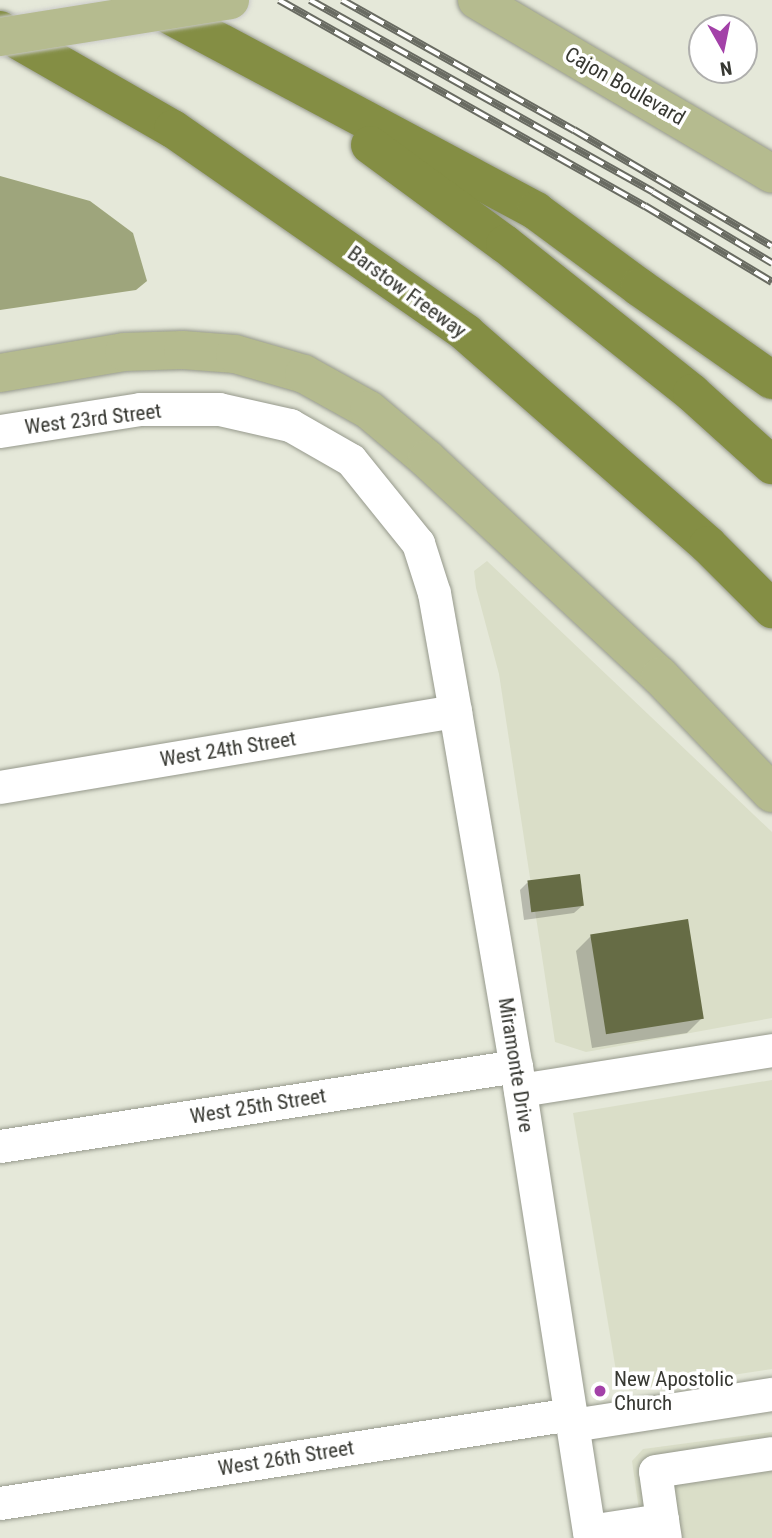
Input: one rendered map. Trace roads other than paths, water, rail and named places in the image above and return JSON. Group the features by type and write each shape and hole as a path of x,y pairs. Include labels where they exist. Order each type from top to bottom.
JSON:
{"highway":[{"path":"142,0 270,71 536,211 772,380"},
{"name":"Barstow Freeway","path":"0,30 173,129 466,332 708,545 772,609"},
{"path":"270,71 515,252 692,393 772,465"}],"main road":[{"path":"0,37 230,0"},
{"name":"Cajon Boulevard","path":"477,0 772,174"},
{"path":"0,373 124,352 183,350 235,354 303,374 369,410 427,459 660,677 772,793"}],"street":[{"name":"West 23rd Street","path":"0,431 140,410 219,409 290,425 351,460 418,542 434,593"},
{"name":"Miramonte Drive","path":"434,593 518,1078 589,1534"},
{"name":"West 24th Street","path":"0,788 455,711"},
{"name":"West 25th Street","path":"0,1146 518,1078 772,1051"},
{"name":"West 26th Street","path":"0,1503 572,1419 771,1397"},
{"path":"589,1534 664,1529 655,1471 772,1453"}],"railway":[{"path":"279,0 645,206 772,282"},
{"path":"310,0 653,192 772,263"},
{"path":"342,0 574,130 772,246"}],"place":[{"name":"New Apostolic Church","path":"600,1391"}]}
